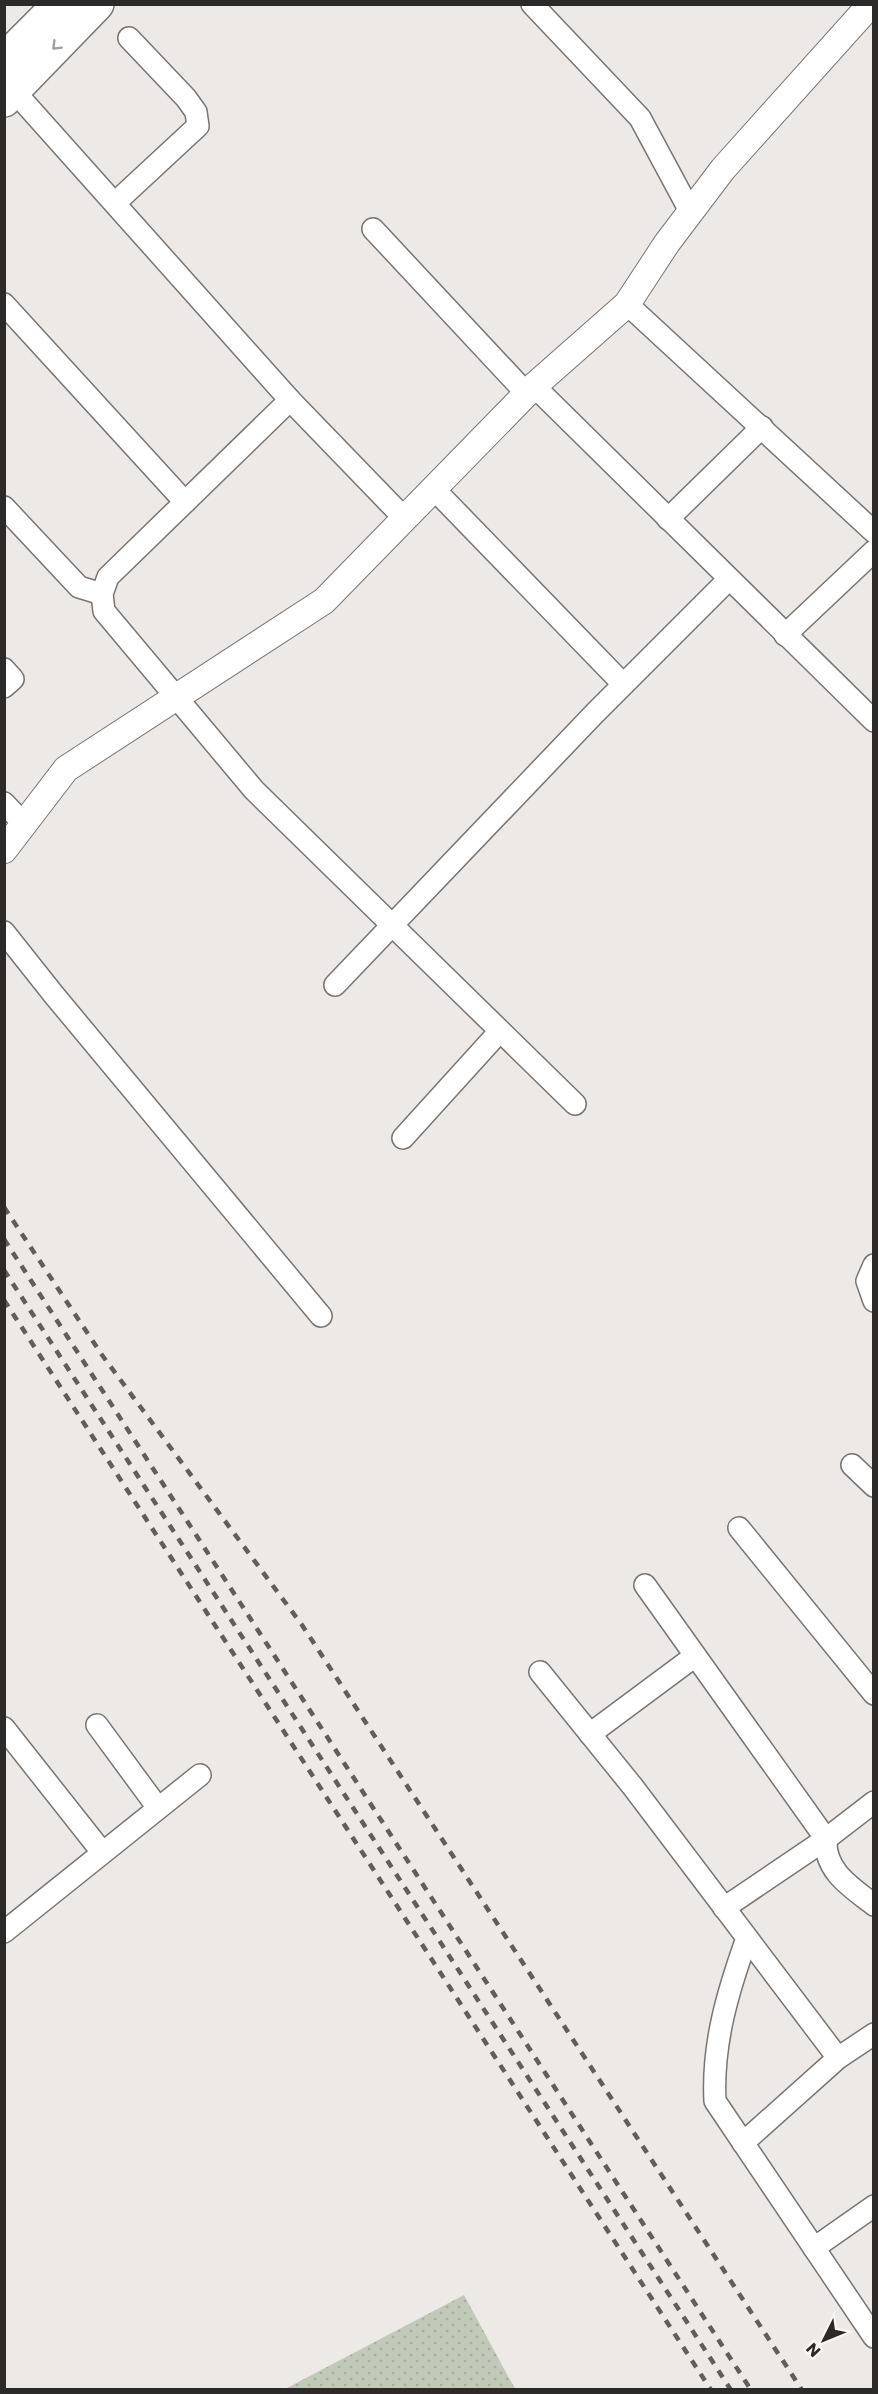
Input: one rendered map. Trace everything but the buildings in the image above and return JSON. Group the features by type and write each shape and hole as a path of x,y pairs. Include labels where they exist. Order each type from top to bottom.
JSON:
{"main road":[{"path":"4,60 60,4"},
{"path":"9,96 97,4"}],"street":[{"path":"532,4 640,118 690,211"},
{"path":"4,850 66,769 324,601 531,390 627,304 690,211 723,168 871,4"},
{"path":"115,203 198,126 196,112 186,98 129,38"},
{"path":"9,96 115,203 290,400 405,519"},
{"path":"373,229 531,390 668,519 873,721"},
{"path":"4,304 185,502"},
{"path":"627,304 873,532"},
{"path":"290,400 108,577 102,594 104,611 254,790 575,1104"},
{"path":"668,519 762,428"},
{"path":"434,489 623,684"},
{"path":"4,507 79,587 102,594"},
{"path":"785,635 873,550"},
{"path":"335,985 623,684 729,579"},
{"path":"4,669 13,679 4,687"},
{"path":"4,803 23,823"},
{"path":"4,932 321,1316"},
{"path":"403,1138 500,1031"},
{"path":"873,1265 867,1281 873,1301"},
{"path":"852,1464 873,1486"},
{"path":"739,1528 873,1694"},
{"path":"645,1585 826,1839 825,1856 830,1864 842,1879 873,1905"},
{"path":"590,1734 695,1656"},
{"path":"540,1672 838,2058"},
{"path":"97,1725 158,1808"},
{"path":"4,1728 102,1852"},
{"path":"5,1930 200,1775"},
{"path":"724,1908 826,1839 873,1802"},
{"path":"747,1938 728,1991 714,2071 715,2101 873,2337"},
{"path":"743,2143 838,2058 873,2034"},
{"path":"814,2248 873,2206"}],"green space":[{"path":"464,2295 515,2389 285,2389"}],"railway":[{"path":"4,1207 102,1355 302,1625 802,2390"},
{"path":"4,1239 751,2390"},
{"path":"4,1270 731,2390"},
{"path":"4,1300 711,2390"}]}
